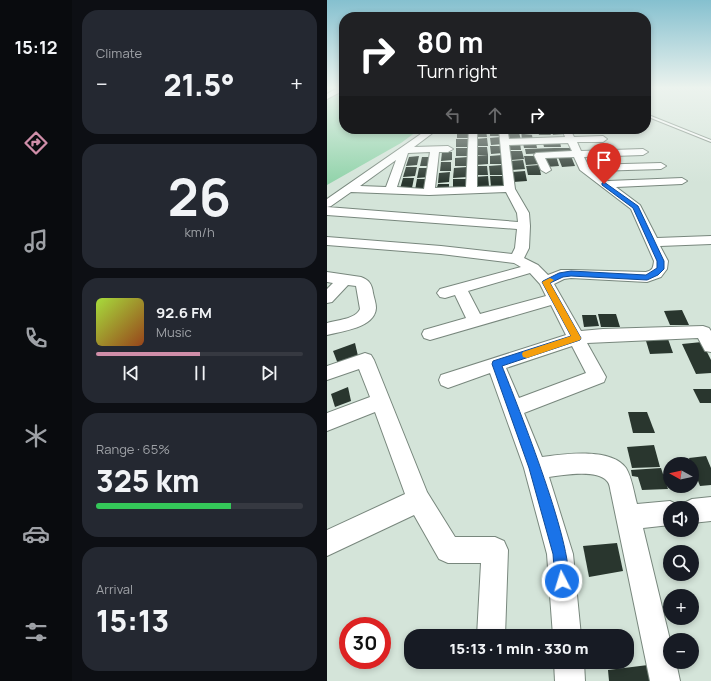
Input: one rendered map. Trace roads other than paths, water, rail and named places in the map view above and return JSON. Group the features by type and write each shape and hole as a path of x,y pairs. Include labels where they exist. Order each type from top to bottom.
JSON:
{"street":[{"path":"327,204 426,134"},
{"path":"471,191 473,134"},
{"path":"536,134 538,141"},
{"path":"546,282 561,275 571,274 647,277 656,274 660,269 661,261 636,208 584,168 569,135"},
{"path":"517,259 522,248 524,226 523,213 510,189 504,136 538,141 569,135 603,139"},
{"path":"429,192 435,149"},
{"path":"404,150 448,149"},
{"path":"390,190 404,150"},
{"path":"546,170 539,155 643,152"},
{"path":"626,153 636,167"},
{"path":"584,168 661,166"},
{"path":"604,184 682,181"},
{"path":"349,189 429,192 510,189"},
{"path":"327,211 524,226"},
{"path":"652,242 711,240"},
{"path":"327,241 441,250 517,259 533,268 546,282 597,377 513,409"},
{"path":"476,321 452,291 533,268"},
{"path":"327,277 361,282 365,286 368,309 365,316 357,321 327,329"},
{"path":"327,298 345,279"},
{"path":"430,334 555,299"},
{"path":"448,380 577,338 603,335 703,332 711,346"},
{"path":"327,373 365,360 419,500 448,550 495,550 491,629"},
{"path":"497,364 535,468 560,554 566,629"},
{"path":"327,422 380,402"},
{"path":"535,468 590,464 604,466 617,476 623,493 665,681"},
{"path":"327,543 419,500"},
{"path":"699,510 711,509"},
{"path":"628,517 663,514"},
{"path":"569,669 570,681"}],"lane":[{"path":"658,120 711,141"}]}
